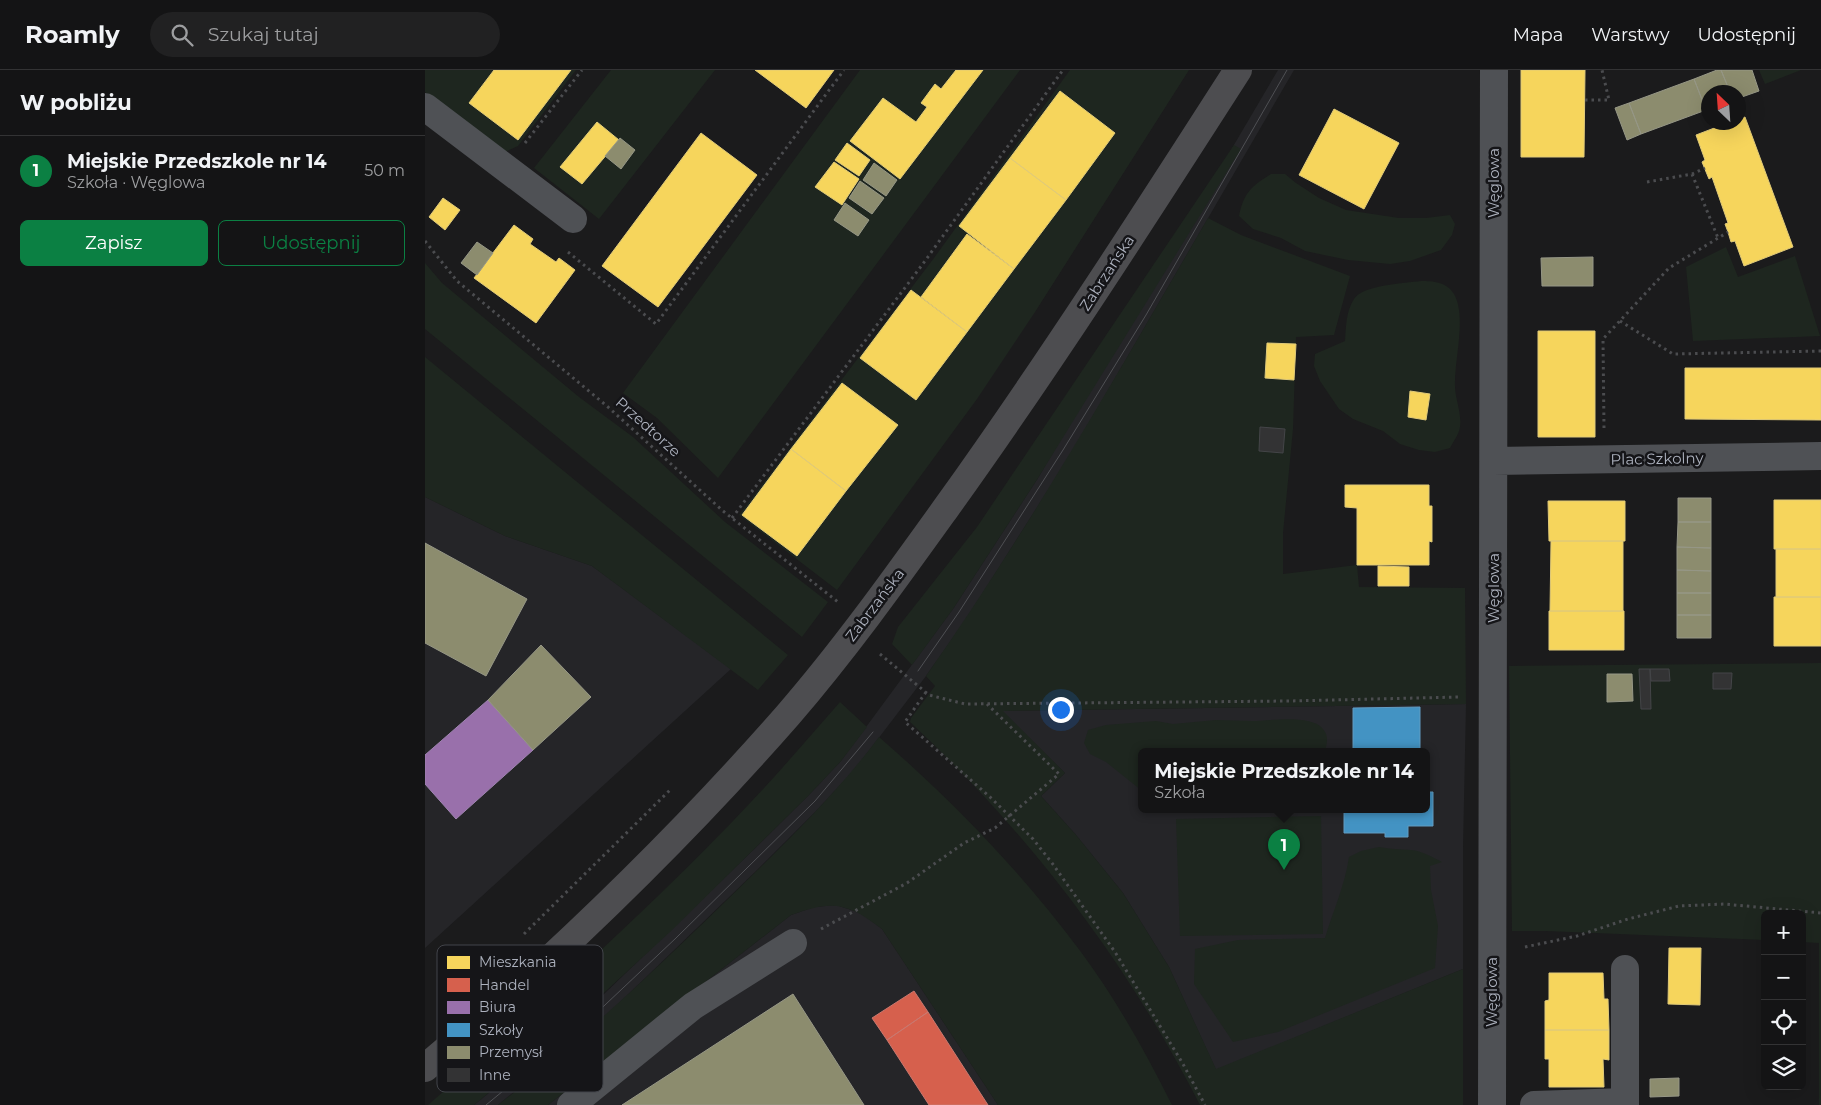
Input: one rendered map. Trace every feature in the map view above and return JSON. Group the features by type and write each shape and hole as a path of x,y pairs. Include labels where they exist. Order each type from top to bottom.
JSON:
{"main road":[{"name":"Zabrzańska","path":"563,945 629,882 725,785 789,714 859,627 1001,432 1237,70"},
{"name":"Zabrzańska","path":"425,1068 437,1058"}],"street":[{"name":"Węglowa","path":"1491,1105 1494,70"},
{"path":"425,107 573,219"},
{"name":"Plac Szkolny","path":"1494,461 1821,456"},
{"path":"603,1079 693,1006 793,942"},
{"path":"1534,1105 1625,1104 1625,969"},
{"path":"571,1105 587,1092"}],"path":[{"path":"525,144 582,70"},
{"path":"573,219 555,241 656,324 844,70"},
{"path":"732,518 922,265 1063,70"},
{"path":"1585,100 1609,100 1602,70"},
{"path":"1647,182 1692,174 1705,168"},
{"path":"1692,174 1718,238"},
{"path":"1604,460 1603,340 1669,268 1728,232"},
{"name":"Przedtorze","path":"425,241 457,281 608,407 732,518 837,601 859,627 926,692"},
{"path":"1620,321 1673,354 1821,351"},
{"path":"832,608 842,595"},
{"path":"1205,1105 1183,1064 1115,952 1052,863 1033,839 990,796 905,722 926,692 929,695 965,704 1289,701 1466,697"},
{"path":"793,942 907,883 964,843 995,828 1059,774 987,704"},
{"path":"521,937 673,787"},
{"path":"1521,948 1577,936 1628,919 1679,906 1724,904 1821,913"}],"shaded area":[{"path":"425,70 576,70 518,146 505,152 425,92"},
{"path":"611,70 715,70 599,219 534,168"},
{"path":"860,70 1020,70 718,478 657,418 623,393"},
{"path":"1070,70 1189,70 1035,312 977,399 837,590 739,515 934,258"},
{"path":"1278,70 1294,70 1074,449 967,618 926,676 855,769 818,809 603,1017 603,995 744,859 841,761 953,609 1038,478"},
{"path":"1759,70 1801,70 1765,84"},
{"path":"1234,145 1241,149 1038,478 953,609 912,665 892,644 898,627 977,527"},
{"path":"1271,174 1285,174 1319,198 1346,210 1399,218 1426,218 1450,215 1455,224 1452,235 1441,250 1410,261 1390,264 1348,260 1305,251 1281,238 1253,229 1239,216 1246,195 1259,182"},
{"path":"1208,218 1241,235 1350,276 1334,335 1296,337 1293,429 1283,533 1283,574 1357,565 1359,587 1465,588 1466,704 1003,711 1065,773 1041,796 1076,835 1123,893 1169,967 1216,1069 1463,969 1463,1105 1200,1105 1140,1000 1072,901 995,808 954,764 910,722 935,686 926,676 1037,507"},
{"path":"1726,247 1738,277 1795,256 1820,336 1693,341 1686,267"},
{"path":"425,263 442,283 579,397 633,437 725,522 828,602 802,637 425,329"},
{"path":"1421,281 1435,282 1448,287 1458,303 1460,314 1455,386 1460,427 1450,448 1435,452 1419,450 1400,444 1383,431 1353,419 1339,409 1320,381 1314,366 1315,354 1345,341 1349,309 1359,294 1375,288"},
{"path":"425,357 788,655 758,690 592,566 505,536 425,497"},
{"path":"425,497 505,536 592,566 731,669 425,948"},
{"path":"1821,663 1821,1105 1819,1105 1819,943 1806,942 1806,910 1761,910 1761,940 1512,931 1509,666"},
{"path":"840,702 867,727 841,761 808,796 670,932 603,994 603,949 747,807"},
{"path":"1466,704 1463,969 1216,1070 1169,967 1123,893 1076,835 1041,796 1065,773 1002,711"},
{"path":"1216,720 1300,720 1317,724 1325,732 1327,740 1326,748 1138,748 1138,788 1106,762 1090,754 1084,743 1088,730 1106,725 1156,721 1173,724"},
{"path":"879,737 934,787 1011,866 1094,970 1141,1046 1172,1105 998,1105 882,929 859,913 839,906 818,907 791,915 603,1062 603,1016 767,861 806,822"},
{"path":"1321,816 1323,934 1180,936 1176,819"},
{"path":"1379,847 1415,851 1427,854 1442,862 1430,866 1431,890 1438,926 1435,968 1278,1032 1233,1042 1194,984 1195,949 1238,940 1325,938 1342,888 1349,857 1361,851"},
{"path":"836,905 861,913 882,929 998,1105 548,1105 565,1092 603,1092 603,1062 791,915 814,907"},
{"path":"443,1092 490,1092 474,1105 428,1105"},
{"path":"490,1092 514,1092 498,1105 474,1105"},
{"path":"514,1092 565,1092 548,1105 498,1105"}],"building: Mieszkania":[{"path":"494,70 571,70 518,140 469,103"},
{"path":"755,70 834,70 806,108"},
{"path":"956,70 983,70 900,179 850,141 883,98 916,122 927,107 921,103 935,84 941,89"},
{"path":"1521,70 1585,70 1584,157 1521,157"},
{"path":"1060,91 1115,133 1066,200 1010,158"},
{"path":"1334,109 1399,143 1364,209 1299,175"},
{"path":"1746,120 1793,247 1744,266 1735,241 1731,242 1725,224 1728,223 1712,177 1709,179 1702,162 1705,160 1696,135 1709,130 1746,130"},
{"path":"597,122 619,140 582,184 560,167"},
{"path":"701,133 757,175 658,307 602,266"},
{"path":"847,143 870,160 859,176 835,160"},
{"path":"1010,158 1066,200 1014,269 959,226"},
{"path":"834,162 859,179 842,205 815,187"},
{"path":"443,198 460,210 445,230 429,217"},
{"path":"514,225 533,239 530,244 556,262 559,258 575,270 536,323 474,278"},
{"path":"967,234 1014,269 967,332 921,297"},
{"path":"911,290 967,332 916,400 860,358"},
{"path":"1538,331 1595,331 1595,437 1538,437"},
{"path":"1267,343 1296,344 1294,380 1265,378"},
{"path":"1685,368 1821,368 1821,420 1685,419"},
{"path":"842,383 898,425 846,491 791,449"},
{"path":"1410,391 1430,394 1426,420 1408,417"},
{"path":"791,449 846,491 797,556 742,515"},
{"path":"1345,485 1429,485 1429,506 1432,506 1432,542 1429,541 1429,565 1357,565 1357,508 1345,507"},
{"path":"1774,500 1821,500 1821,549 1774,549"},
{"path":"1548,501 1625,501 1625,541 1549,541"},
{"path":"1551,541 1623,541 1623,611 1550,611"},
{"path":"1776,549 1821,549 1821,597 1776,597"},
{"path":"1378,566 1409,567 1409,586 1378,586"},
{"path":"1774,597 1821,597 1821,646 1774,646"},
{"path":"1549,611 1624,611 1624,650 1549,650"},
{"path":"1669,948 1701,948 1700,1005 1668,1004"},
{"path":"1549,973 1603,973 1604,999 1608,999 1609,1030 1545,1030 1545,1001 1549,1000"},
{"path":"1545,1030 1609,1030 1609,1060 1603,1059 1604,1087 1549,1087 1549,1059 1545,1059"}],"building: Handel":[{"path":"914,991 928,1012 887,1040 872,1018"},
{"path":"928,1012 988,1105 929,1105 887,1040"}],"building: Biura":[{"path":"488,700 533,750 456,819 425,784 425,755"}],"building: Szkoły":[{"path":"1420,707 1420,748 1353,748 1353,708"},
{"path":"1430,792 1433,792 1433,826 1408,826 1408,837 1385,837 1385,833 1344,833 1344,813 1430,813"}],"building: Przemysł":[{"path":"1721,70 1727,85 1701,85 1701,97 1694,79"},
{"path":"1721,70 1752,70 1759,91 1746,96 1746,85 1727,85"},
{"path":"1694,79 1701,97 1701,112 1641,134 1629,103"},
{"path":"1629,103 1641,134 1627,140 1615,108"},
{"path":"620,138 635,150 621,169 605,156"},
{"path":"874,163 897,180 886,196 863,180"},
{"path":"860,181 884,198 872,214 849,198"},
{"path":"845,203 869,220 858,236 834,220"},
{"path":"477,242 493,253 477,275 461,263"},
{"path":"1593,257 1593,286 1542,286 1541,258"},
{"path":"1678,498 1711,498 1711,522 1678,522"},
{"path":"1678,522 1711,522 1711,548 1677,547"},
{"path":"425,543 527,599 486,676 425,643"},
{"path":"1677,547 1711,548 1711,571 1677,570"},
{"path":"1677,570 1711,571 1711,593 1677,593"},
{"path":"1677,593 1711,593 1711,615 1677,615"},
{"path":"1677,615 1711,615 1711,638 1677,638"},
{"path":"541,645 591,697 533,750 488,700"},
{"path":"1607,674 1632,674 1633,701 1607,702"},
{"path":"793,994 864,1105 622,1105"},
{"path":"1679,1078 1679,1096 1650,1097 1650,1079"}],"building: Inne":[{"path":"1260,427 1285,429 1283,453 1259,451"},
{"path":"1639,669 1650,669 1651,709 1641,709"},
{"path":"1650,669 1669,669 1670,681 1651,681"},
{"path":"1713,673 1732,673 1731,689 1713,689"}],"tram line":[{"path":"918,671 959,612 1063,450 1146,315 1287,70"},
{"path":"603,1007 815,801 873,732"},
{"path":"486,1105 502,1092"}],"place":[{"name":"Miejskie Przedszkole nr 14","path":"1284,870"}]}
